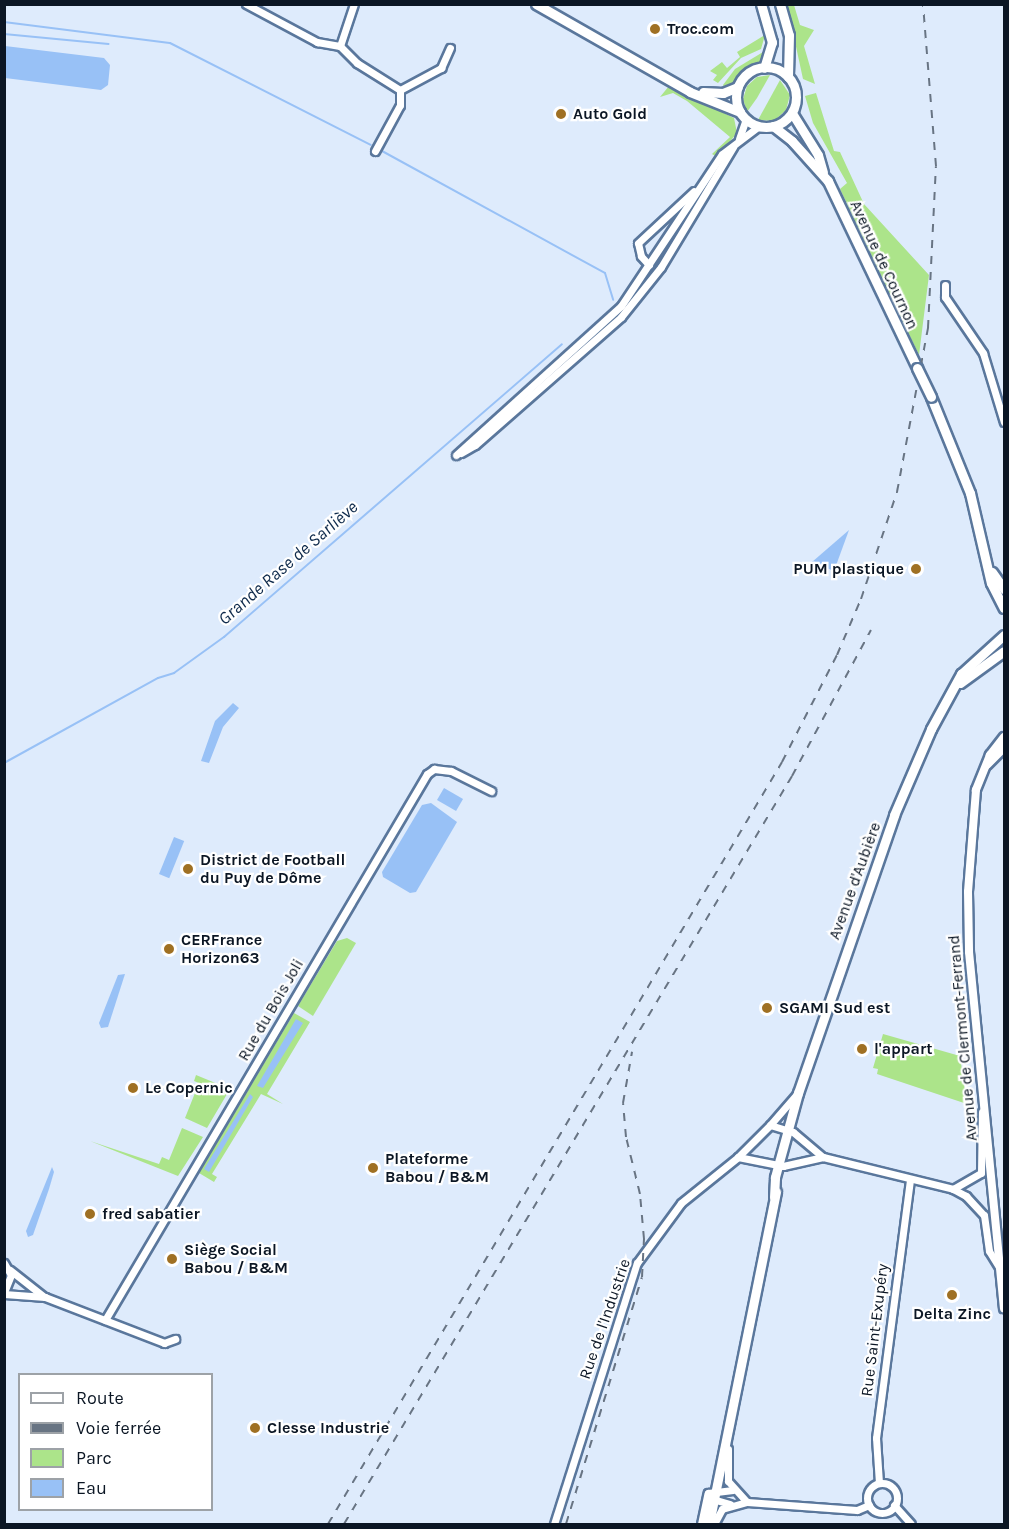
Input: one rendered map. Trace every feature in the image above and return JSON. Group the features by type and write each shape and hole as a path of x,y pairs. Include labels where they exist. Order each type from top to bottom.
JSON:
{"main road":[{"path":"536,4 690,92 743,115 759,126 773,126 792,113 796,93 788,77 789,35 780,4"},
{"path":"544,4 692,89 711,94 738,87 748,73 764,68 788,77"},
{"path":"761,4 772,42 764,68"},
{"path":"738,87 743,115"},
{"name":"Avenue de Cournon","path":"792,113 818,155 824,175 931,397 970,493 989,566"},
{"name":"Avenue de Cournon","path":"773,126 824,175"},
{"path":"989,566 1005,589"},
{"path":"989,566 995,593 1005,608"},
{"name":"Avenue d'Aubière","path":"709,1524 712,1495 774,1197 800,1090 891,824 931,729 951,690 973,659 1005,635"},
{"name":"Avenue d'Aubière","path":"951,690 979,666 1005,651"},
{"name":"Avenue d'Aubière","path":"702,1524 712,1495"}],"street":[{"path":"246,4 317,42 340,46 357,63 400,90"},
{"path":"340,46 354,4"},
{"path":"400,90 441,68 450,48"},
{"path":"375,152 400,105 400,90"},
{"path":"696,190 631,293 604,323 456,456 475,446 621,317 661,267 735,144 743,115"},
{"path":"648,267 641,256 638,243 696,190 735,144 759,126"},
{"path":"945,285 945,297 983,353 1005,422"},
{"name":"Avenue de Clermont-Ferrand","path":"1005,737 985,767 972,816 968,892 969,952 1005,1308"},
{"path":"985,767 1005,748"},
{"name":"Rue du Bois Joli","path":"105,1320 427,774 434,769 451,771 490,791"},
{"name":"Rue de l'Industrie","path":"554,1524 637,1263 681,1203 738,1157 800,1090"},
{"path":"953,1189 981,1173 982,1090"},
{"path":"770,1125 790,1131 823,1157 953,1189 966,1196 984,1215 989,1251 1000,1267"},
{"path":"738,1157 781,1166 823,1157"},
{"name":"Rue Saint-Exupéry","path":"879,1483 876,1438 910,1180"},
{"path":"4,1263 45,1297"},
{"path":"10,1270 11,1281 4,1293 45,1297 164,1343 174,1339"},
{"name":"Avenue d'Aubière","path":"730,1410 726,1470 732,1490"},
{"path":"879,1483 892,1487 897,1496 894,1505 882,1512 869,1505 868,1491 879,1483"},
{"path":"712,1495 732,1490 747,1502"},
{"path":"712,1495 730,1504"},
{"path":"714,1524 716,1515 730,1504 747,1502 857,1510 869,1505"},
{"path":"894,1505 911,1524"}],"green space":[{"path":"787,5 794,5 800,25 814,30 804,46 815,84 803,79"},
{"path":"765,35 761,49 741,58 718,83 713,80 717,75 710,71 722,62 727,68 740,57 737,52"},
{"path":"763,52 767,55 760,63 725,89 723,85 735,69"},
{"path":"770,75 747,112 743,99 747,86 757,77"},
{"path":"780,80 790,95 786,110 774,121 758,120"},
{"path":"669,86 734,118 737,133 717,157 712,154 730,137 687,101 673,93 660,97"},
{"path":"816,93 834,151 840,152 864,204 929,275 919,355 840,189 847,183 813,123 805,96"},
{"path":"347,938 356,943 313,1016 298,1006 337,941"},
{"path":"294,1013 310,1022 267,1094 283,1104 261,1094 212,1174 217,1177 214,1182 199,1173"},
{"path":"883,1034 960,1056 967,1104 877,1074 878,1069 873,1068"},
{"path":"196,1075 230,1089 207,1128 185,1118 199,1083 194,1081"},
{"path":"182,1128 203,1137 178,1176 90,1141 159,1164 162,1157 169,1160"}],"water":[{"path":"5,46 104,58 110,65 108,85 101,90 5,78"},
{"path":"849,530 834,571 812,562"},
{"path":"233,703 239,708 223,727 209,763 201,761 215,721"},
{"path":"444,788 463,799 456,811 437,800"},
{"path":"431,803 457,822 416,892 410,893 383,877 382,872 422,805"},
{"path":"174,837 184,841 169,878 159,874"},
{"path":"125,974 108,1027 101,1028 99,1023 118,975"},
{"path":"296,1019 303,1023 263,1088 257,1086"},
{"path":"250,1094 253,1097 209,1172 204,1169"},
{"path":"52,1167 54,1172 49,1189 33,1235 28,1237 26,1231"}],"waterway":[{"path":"4,22 170,43 371,145"},
{"path":"4,34 109,44"},
{"path":"382,151 605,273 613,300"},
{"name":"Grande Rase de Sarliève","path":"4,763 158,678 174,673 224,637 562,344"}],"railway":[{"path":"328,1524 782,762 837,655 861,599 897,492 928,328 936,166 923,4"},
{"path":"344,1524 792,776 871,630"},
{"path":"566,1524 642,1277 644,1239 640,1194 626,1137 623,1103 632,1052"}],"place":[{"name":"Troc.com","path":"655,29"},
{"name":"Auto Gold","path":"561,114"},
{"name":"PUM plastique","path":"916,569"},
{"name":"District de Football du Puy de Dôme","path":"188,869"},
{"name":"CERFrance Horizon63","path":"169,949"},
{"name":"SGAMI Sud est","path":"767,1008"},
{"name":"l'appart","path":"862,1049"},
{"name":"Le Copernic","path":"133,1088"},
{"name":"Plateforme Babou / B&M","path":"373,1168"},
{"name":"fred sabatier","path":"90,1214"},
{"name":"Siège Social Babou / B&M","path":"172,1259"},
{"name":"Delta Zinc","path":"952,1295"},
{"name":"Clesse Industrie","path":"255,1428"}]}
